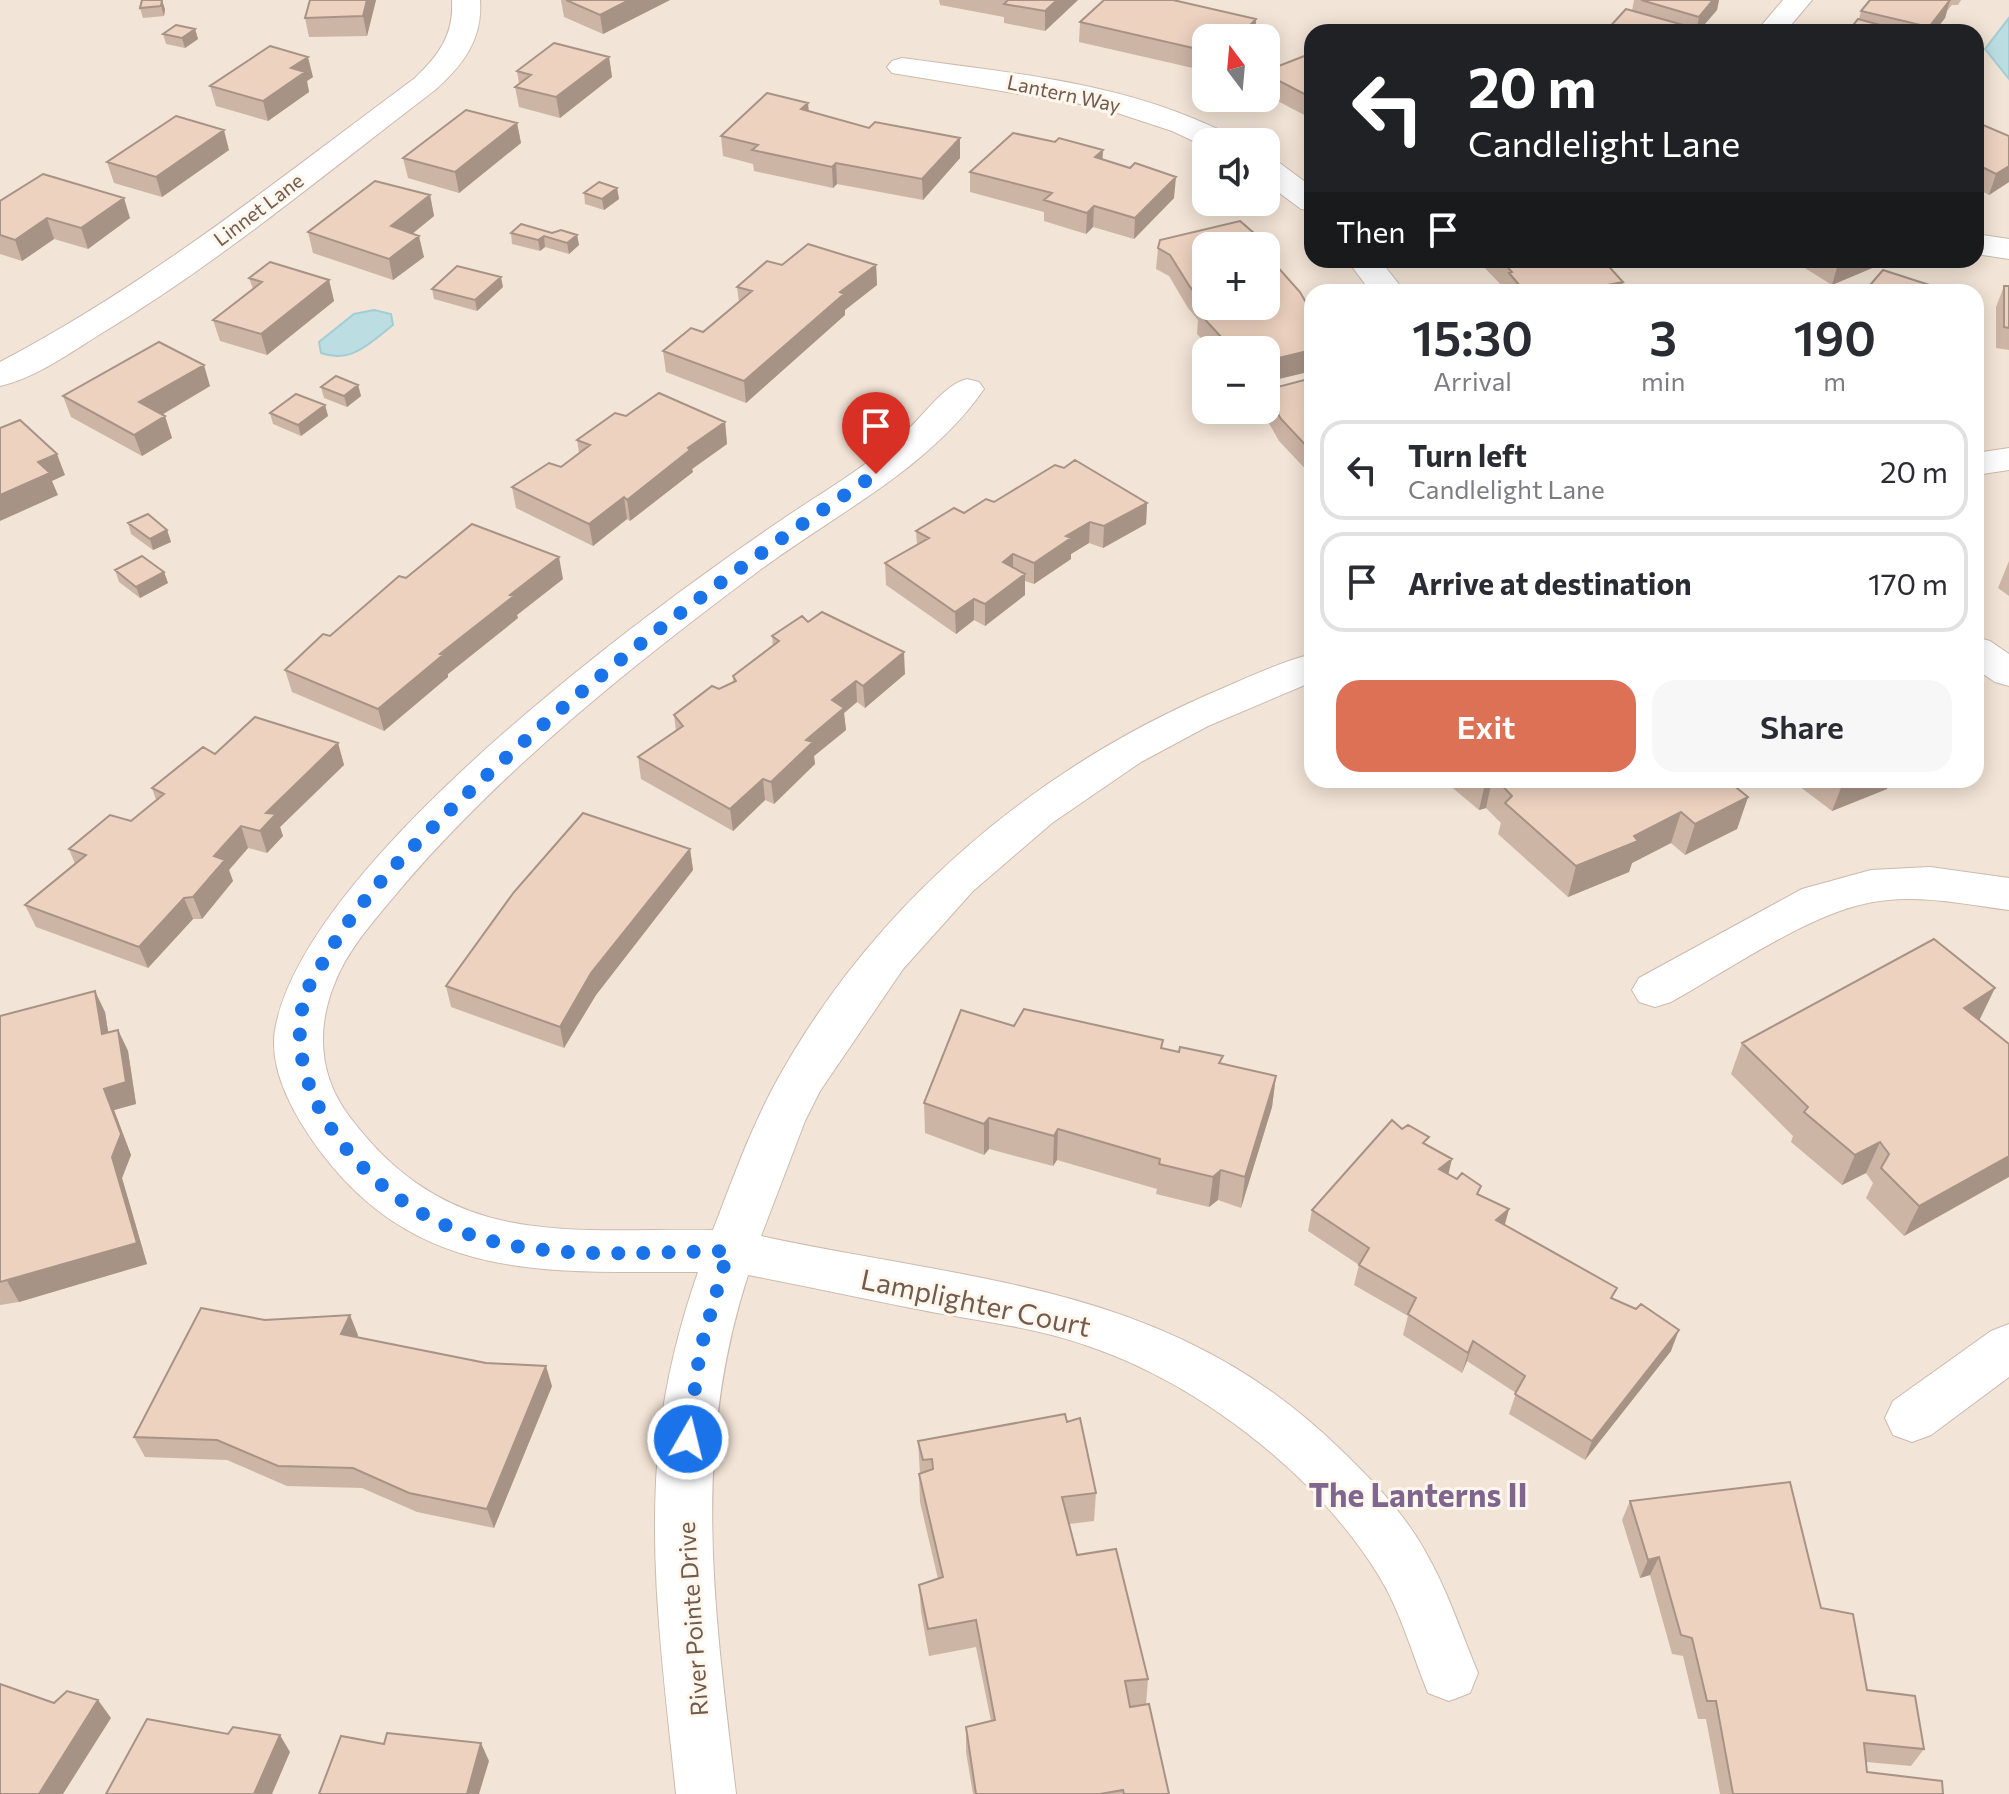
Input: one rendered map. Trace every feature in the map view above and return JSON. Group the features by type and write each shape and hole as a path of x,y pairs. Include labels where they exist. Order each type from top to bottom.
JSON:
{"street":[{"name":"Linnet Lane","path":"0,376 88,328 147,290 425,84 448,63 463,41 468,11 466,0"},
{"path":"1777,24 1798,0"},
{"name":"Lantern Way","path":"902,67 1089,95 1148,112 1192,130"},
{"path":"1280,178 1304,196"},
{"path":"1984,245 2009,249"},
{"path":"1369,268 1382,284"},
{"name":"Lamplighter Court","path":"967,389 941,422 901,457 748,560 621,657 492,769 382,877 335,940 306,993 298,1032 305,1078 326,1122 365,1172 425,1217 485,1242 554,1253 728,1251 1056,1314 1143,1344 1226,1387 1302,1446 1369,1517 1411,1580 1449,1673"},
{"path":"1984,463 2009,459"},
{"path":"1984,656 2009,673"},
{"name":"River Pointe Drive","path":"706,1794 686,1594 684,1468 700,1351 728,1251 791,1099 859,990 925,910 983,854 1046,804 1128,751 1216,706 1304,670"},
{"path":"1655,990 1818,900 1871,886 1930,883 2009,894"},
{"path":"1912,1418 2009,1347"}],"shaded area":[{"path":"0,0 2009,0 2009,1794 0,1794"}],"water":[{"path":"2009,18 2009,79 1985,49"},
{"path":"374,310 391,314 393,325 351,354 332,356 321,353 319,342 354,314"}],"building":[{"path":"142,0 162,0 161,6 140,8"},
{"path":"310,0 367,0 363,16 305,18"},
{"path":"566,0 629,0 600,15"},
{"path":"1008,0 1057,0 1045,11 1004,4"},
{"path":"1104,0 1173,0 1256,19 1251,24 1192,24 1192,48 1080,22"},
{"path":"1641,0 1713,0 1699,17"},
{"path":"1870,0 1950,0 1931,24 1916,24 1861,11"},
{"path":"1626,9 1680,24 1612,24"},
{"path":"1858,19 1876,24 1854,24"},
{"path":"176,25 195,29 182,38 163,34"},
{"path":"554,43 609,57 556,97 515,87 531,75 517,71"},
{"path":"270,46 308,57 291,68 305,72 263,101 210,86"},
{"path":"1304,56 1304,94 1280,81 1280,66"},
{"path":"767,93 808,103 801,109 869,128 875,122 960,138 922,179 836,163 832,167 752,150 758,145 721,136"},
{"path":"466,110 517,123 455,172 403,158"},
{"path":"176,116 224,130 156,177 107,162"},
{"path":"1984,125 2009,136 2009,166 1996,174 1984,168"},
{"path":"1013,133 1055,142 1059,138 1103,150 1095,157 1130,168 1135,163 1176,177 1135,218 1094,206 1087,213 1044,200 1052,193 970,172"},
{"path":"43,174 124,198 81,228 47,218 15,240 0,235 0,201"},
{"path":"375,181 430,195 391,226 419,236 389,259 308,232"},
{"path":"599,182 617,188 602,199 584,193"},
{"path":"1240,221 1253,232 1194,232"},
{"path":"521,224 552,233 561,230 577,235 567,243 544,236 538,240 511,233"},
{"path":"1192,232 1192,289 1170,255 1158,248 1160,240"},
{"path":"808,244 876,265 840,292 844,294 744,381 663,351 691,328 703,332 752,291 737,287 767,261 782,265"},
{"path":"270,262 329,280 261,334 213,320 262,282 249,278"},
{"path":"457,266 501,277 475,300 432,289"},
{"path":"1508,268 1610,268 1623,282 1518,284 1509,273 1512,272"},
{"path":"1280,270 1304,299 1304,352 1280,358 1280,336 1220,336 1205,320 1280,320"},
{"path":"1883,270 1926,284 1871,284"},
{"path":"2004,286 2009,286 2009,328 2004,327"},
{"path":"159,342 204,365 139,402 165,416 134,435 63,396"},
{"path":"336,376 358,385 344,396 321,387"},
{"path":"1304,380 1304,443 1281,419 1280,386"},
{"path":"659,393 725,422 688,448 690,450 627,500 624,497 589,524 512,487 549,463 561,467 590,445 577,440 615,413 626,416"},
{"path":"296,394 325,405 298,425 270,413"},
{"path":"20,420 57,454 38,462 50,473 0,495 0,428"},
{"path":"1075,460 1147,503 1104,526 1090,522 1066,536 1071,538 1034,563 1013,554 1003,562 1025,574 985,604 974,599 955,612 885,563 929,538 916,531 954,508 964,513 986,499 994,502 1055,465 1064,468"},
{"path":"148,514 167,530 150,539 128,523"},
{"path":"472,524 559,557 510,595 514,596 440,654 443,655 378,709 285,670 323,634 330,636 399,576 406,578"},
{"path":"142,556 164,572 136,587 115,570"},
{"path":"822,612 904,652 863,686 856,681 832,700 844,708 806,740 813,742 771,782 763,779 730,809 638,757 683,726 674,715 712,686 719,689 736,681 733,676 779,641 772,636 802,616 808,622"},
{"path":"255,717 338,743 266,813 276,814 260,831 241,826 214,856 225,860 193,897 184,898 139,947 25,905 86,855 69,849 110,815 131,821 164,794 152,788 203,747 215,754"},
{"path":"1504,788 1737,788 1748,797 1695,824 1681,812 1634,836 1638,841 1576,866 1505,803 1512,796"},
{"path":"583,813 690,849 591,973 560,1027 446,986 514,892"},
{"path":"1934,939 1995,988 1964,1008 2009,1044 2009,1156 1919,1206 1881,1168 1889,1154 1880,1142 1855,1155 1804,1112 1808,1107 1742,1043"},
{"path":"95,991 102,1034 118,1030 126,1082 104,1089 121,1134 112,1157 137,1243 0,1282 0,1016"},
{"path":"1024,1009 1163,1040 1161,1048 1179,1052 1180,1047 1223,1056 1219,1063 1276,1076 1245,1177 1221,1170 1213,1177 1159,1164 1160,1159 1058,1129 1054,1136 989,1118 984,1124 924,1103 961,1010 1014,1026"},
{"path":"1392,1120 1402,1129 1408,1125 1429,1137 1423,1143 1452,1159 1439,1169 1457,1179 1462,1173 1481,1186 1477,1194 1509,1209 1496,1220 1617,1288 1611,1298 1636,1309 1641,1304 1679,1330 1592,1441 1515,1394 1525,1376 1473,1341 1468,1353 1408,1314 1416,1298 1359,1265 1369,1248 1312,1210"},
{"path":"201,1308 265,1320 350,1315 341,1334 486,1363 546,1366 487,1509 409,1493 353,1468 278,1466 217,1440 134,1437"},
{"path":"1065,1414 1067,1422 1080,1418 1096,1493 1062,1497 1077,1555 1116,1549 1148,1679 1125,1681 1130,1707 1149,1704 1169,1794 1124,1794 1123,1790 1100,1794 976,1794 966,1727 995,1720 976,1620 928,1629 919,1585 943,1577 919,1474 933,1469 932,1459 923,1460 918,1441"},
{"path":"1790,1482 1821,1608 1853,1614 1867,1690 1915,1696 1924,1749 1864,1743 1867,1772 1942,1781 1943,1794 1733,1794 1716,1701 1707,1701 1692,1638 1681,1635 1659,1557 1648,1560 1630,1501"},
{"path":"0,1684 54,1703 67,1691 98,1700 39,1794 0,1794"},
{"path":"147,1719 228,1734 233,1727 280,1735 254,1794 106,1794"},
{"path":"387,1733 481,1743 467,1794 319,1794 341,1736 384,1744"}],"district":[{"name":"The Lanterns II","path":"1418,1494"}],"route":[{"path":"688,1439 700,1351 728,1251 554,1253 485,1242 425,1217 365,1172 326,1122 305,1078 298,1032 306,993 335,940 382,877 492,769 647,637 748,560 876,474"}]}
